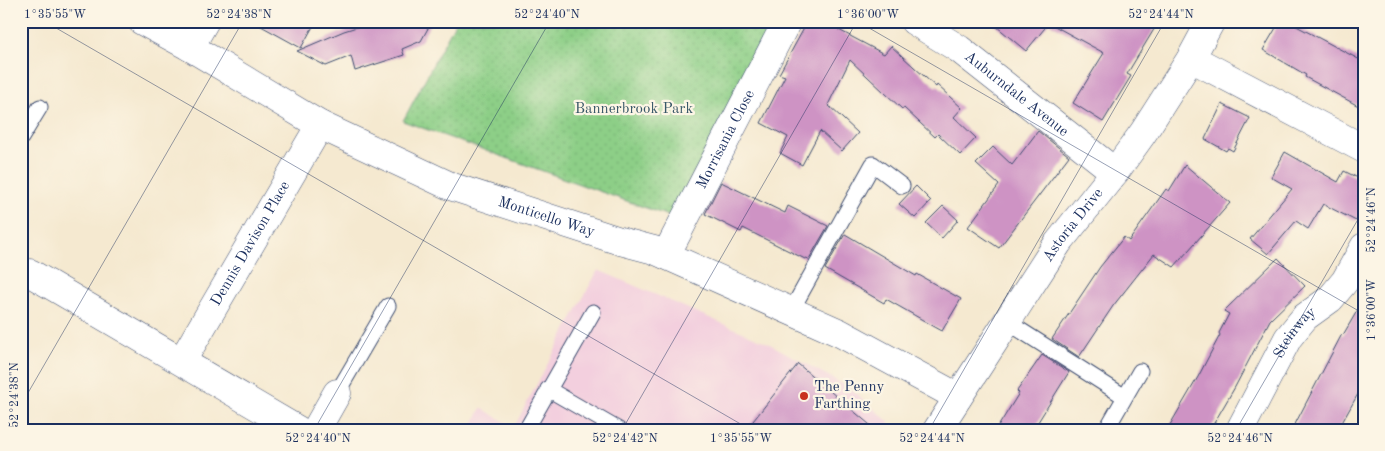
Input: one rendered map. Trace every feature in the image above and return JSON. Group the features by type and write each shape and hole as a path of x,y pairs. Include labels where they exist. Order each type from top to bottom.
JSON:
{"street":[{"name":"Monticello Way","path":"142,21 190,47 320,125 450,186 666,256 840,333 958,397"},
{"path":"190,47 206,21"},
{"name":"Auburndale Avenue","path":"914,21 959,49 1115,172"},
{"name":"Astoria Drive","path":"936,430 1058,243 1115,172 1143,133 1191,58 1211,21"},
{"name":"Morrisania Close","path":"666,256 786,23"},
{"path":"1191,58 1364,149"},
{"name":"Dennis Davison Place","path":"182,361 320,125"},
{"name":"Steinway","path":"1240,430 1288,338 1304,317 1330,299 1345,281 1364,247"},
{"path":"26,271 298,430"},
{"path":"316,430 337,393"}],"lane":[{"path":"21,138 40,107"},
{"path":"791,311 873,164 902,186"},
{"path":"337,393 388,306"},
{"path":"526,430 593,312"},
{"path":"1006,321 1125,397"},
{"path":"1106,430 1140,371"},
{"path":"548,389 619,430"}],"shaded area":[{"path":"598,270 768,343 850,388 889,422 886,430 470,430 481,408 514,427"}],"green space":[{"name":"Bannerbrook Park","path":"456,21 781,21 677,219 403,121"}],"building":[{"path":"252,21 316,21 301,48"},
{"path":"376,21 432,21 421,41 402,49 404,55 355,71 351,56 326,66 297,51 344,31"},
{"path":"808,21 841,21 837,29 884,54 891,46 962,108 954,117 976,138 960,155 938,134 935,137 904,108 902,109 850,60 828,105 858,133 842,151 820,131 802,165 780,153 788,137 761,123 785,76 779,74"},
{"path":"990,21 1159,21 1127,74 1131,76 1103,122 1073,103 1104,53 1049,23 1026,51"},
{"path":"1280,21 1287,21 1364,62 1364,109 1305,77 1306,75 1263,50"},
{"path":"1222,104 1250,118 1233,151 1228,148 1226,151 1205,139"},
{"path":"1038,131 1069,156 999,248 968,227 999,185 976,164 993,147 1012,165"},
{"path":"1285,152 1338,182 1344,171 1364,181 1364,207 1356,221 1323,204 1308,229 1296,221 1268,254 1250,239 1292,189 1271,177"},
{"path":"1185,165 1230,203 1174,267 1154,254 1113,306 1079,357 1052,339 1100,267 1124,237 1129,241 1166,189 1169,191"},
{"path":"721,182 785,213 788,206 828,226 809,259 805,259 743,228 741,232 705,214"},
{"path":"916,186 931,201 915,218 899,204"},
{"path":"943,206 958,220 942,238 926,223"},
{"path":"845,234 916,276 917,274 961,299 942,331 886,299 884,303 825,269"},
{"path":"1278,258 1305,286 1270,320 1210,430 1167,430 1220,335 1219,333 1229,314 1224,311"},
{"path":"1364,299 1364,383 1338,430 1292,430 1342,334"},
{"path":"1042,355 1069,372 1033,430 996,430 1019,393 1017,391"},
{"name":"The Penny Farthing","path":"798,364 876,430 746,430"}],"place":[{"name":"The Penny Farthing","path":"804,396"}]}
